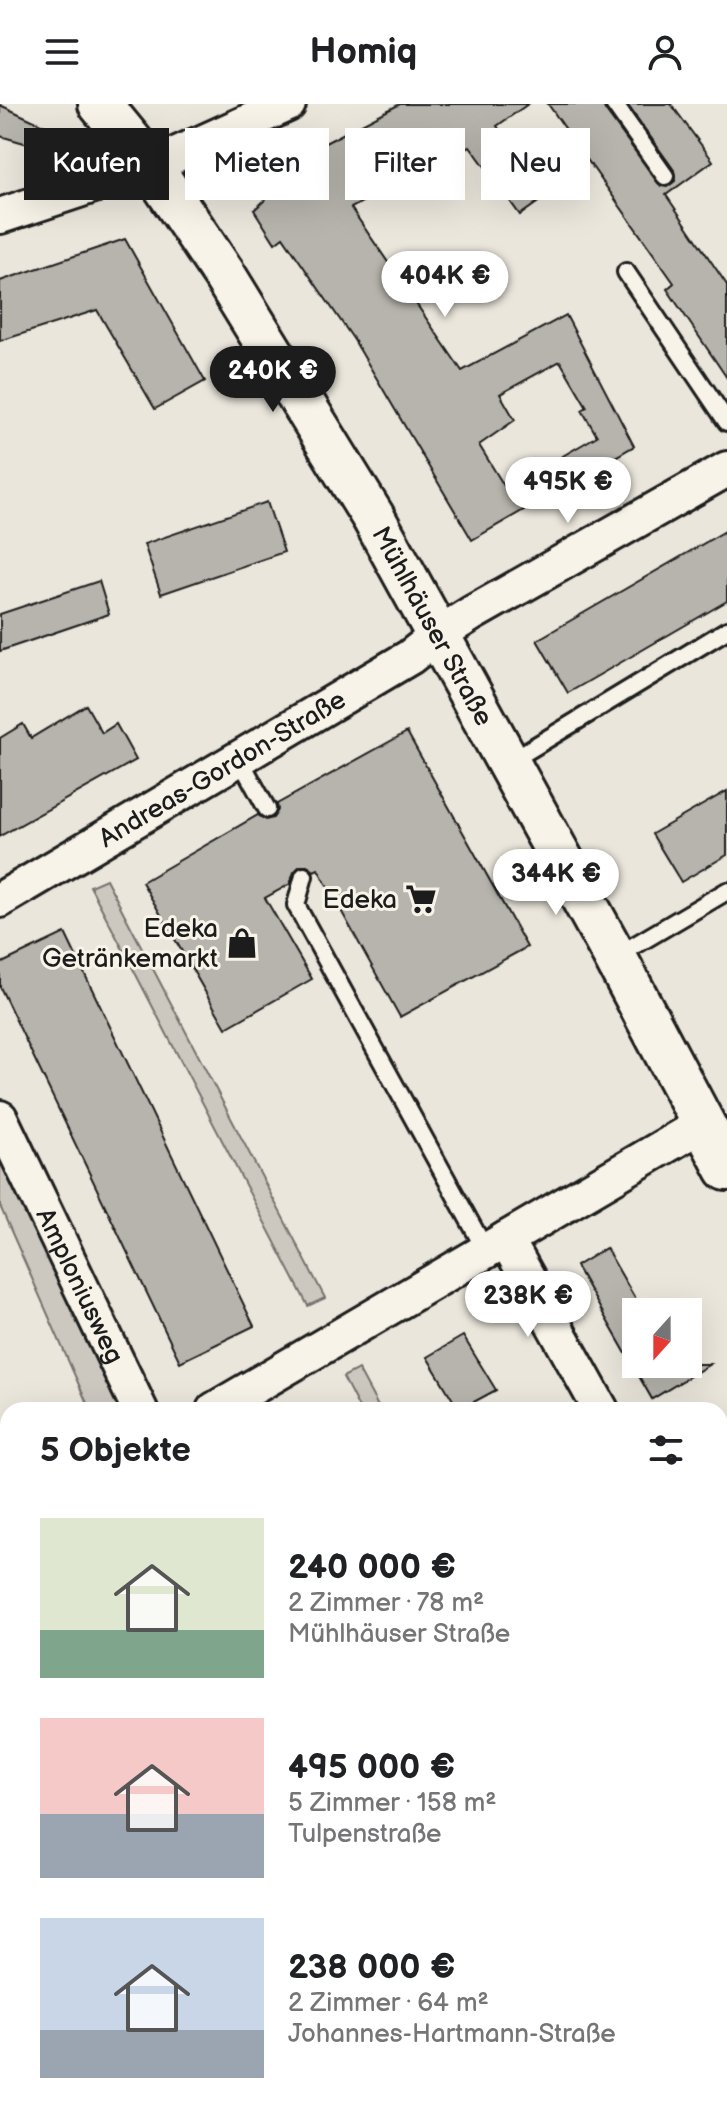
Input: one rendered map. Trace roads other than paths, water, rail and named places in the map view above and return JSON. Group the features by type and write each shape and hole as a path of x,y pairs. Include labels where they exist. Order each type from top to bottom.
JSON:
{"street":[{"name":"Mühlhäuser Straße","path":"100,104 120,128"},
{"path":"169,158 288,104"},
{"name":"Mühlhäuser Straße","path":"169,193 300,396 439,634 718,1150"},
{"path":"0,216 48,200"},
{"name":"Andreas-Gordon-Straße","path":"0,900 410,657 439,634 727,469"},
{"name":"Amploniusweg","path":"0,1118 136,1402"},
{"path":"228,1402 496,1245 718,1150"},
{"path":"496,1245 596,1402"}],"lane":[{"path":"614,104 665,176"},
{"path":"626,272 727,422"},
{"path":"509,762 727,630"},
{"path":"239,758 267,809"},
{"path":"304,876 296,905 496,1245"},
{"path":"615,957 727,891"}],"place":[{"name":"Edeka","path":"421,899"},
{"name":"Edeka Getränkemarkt","path":"242,943"}]}
